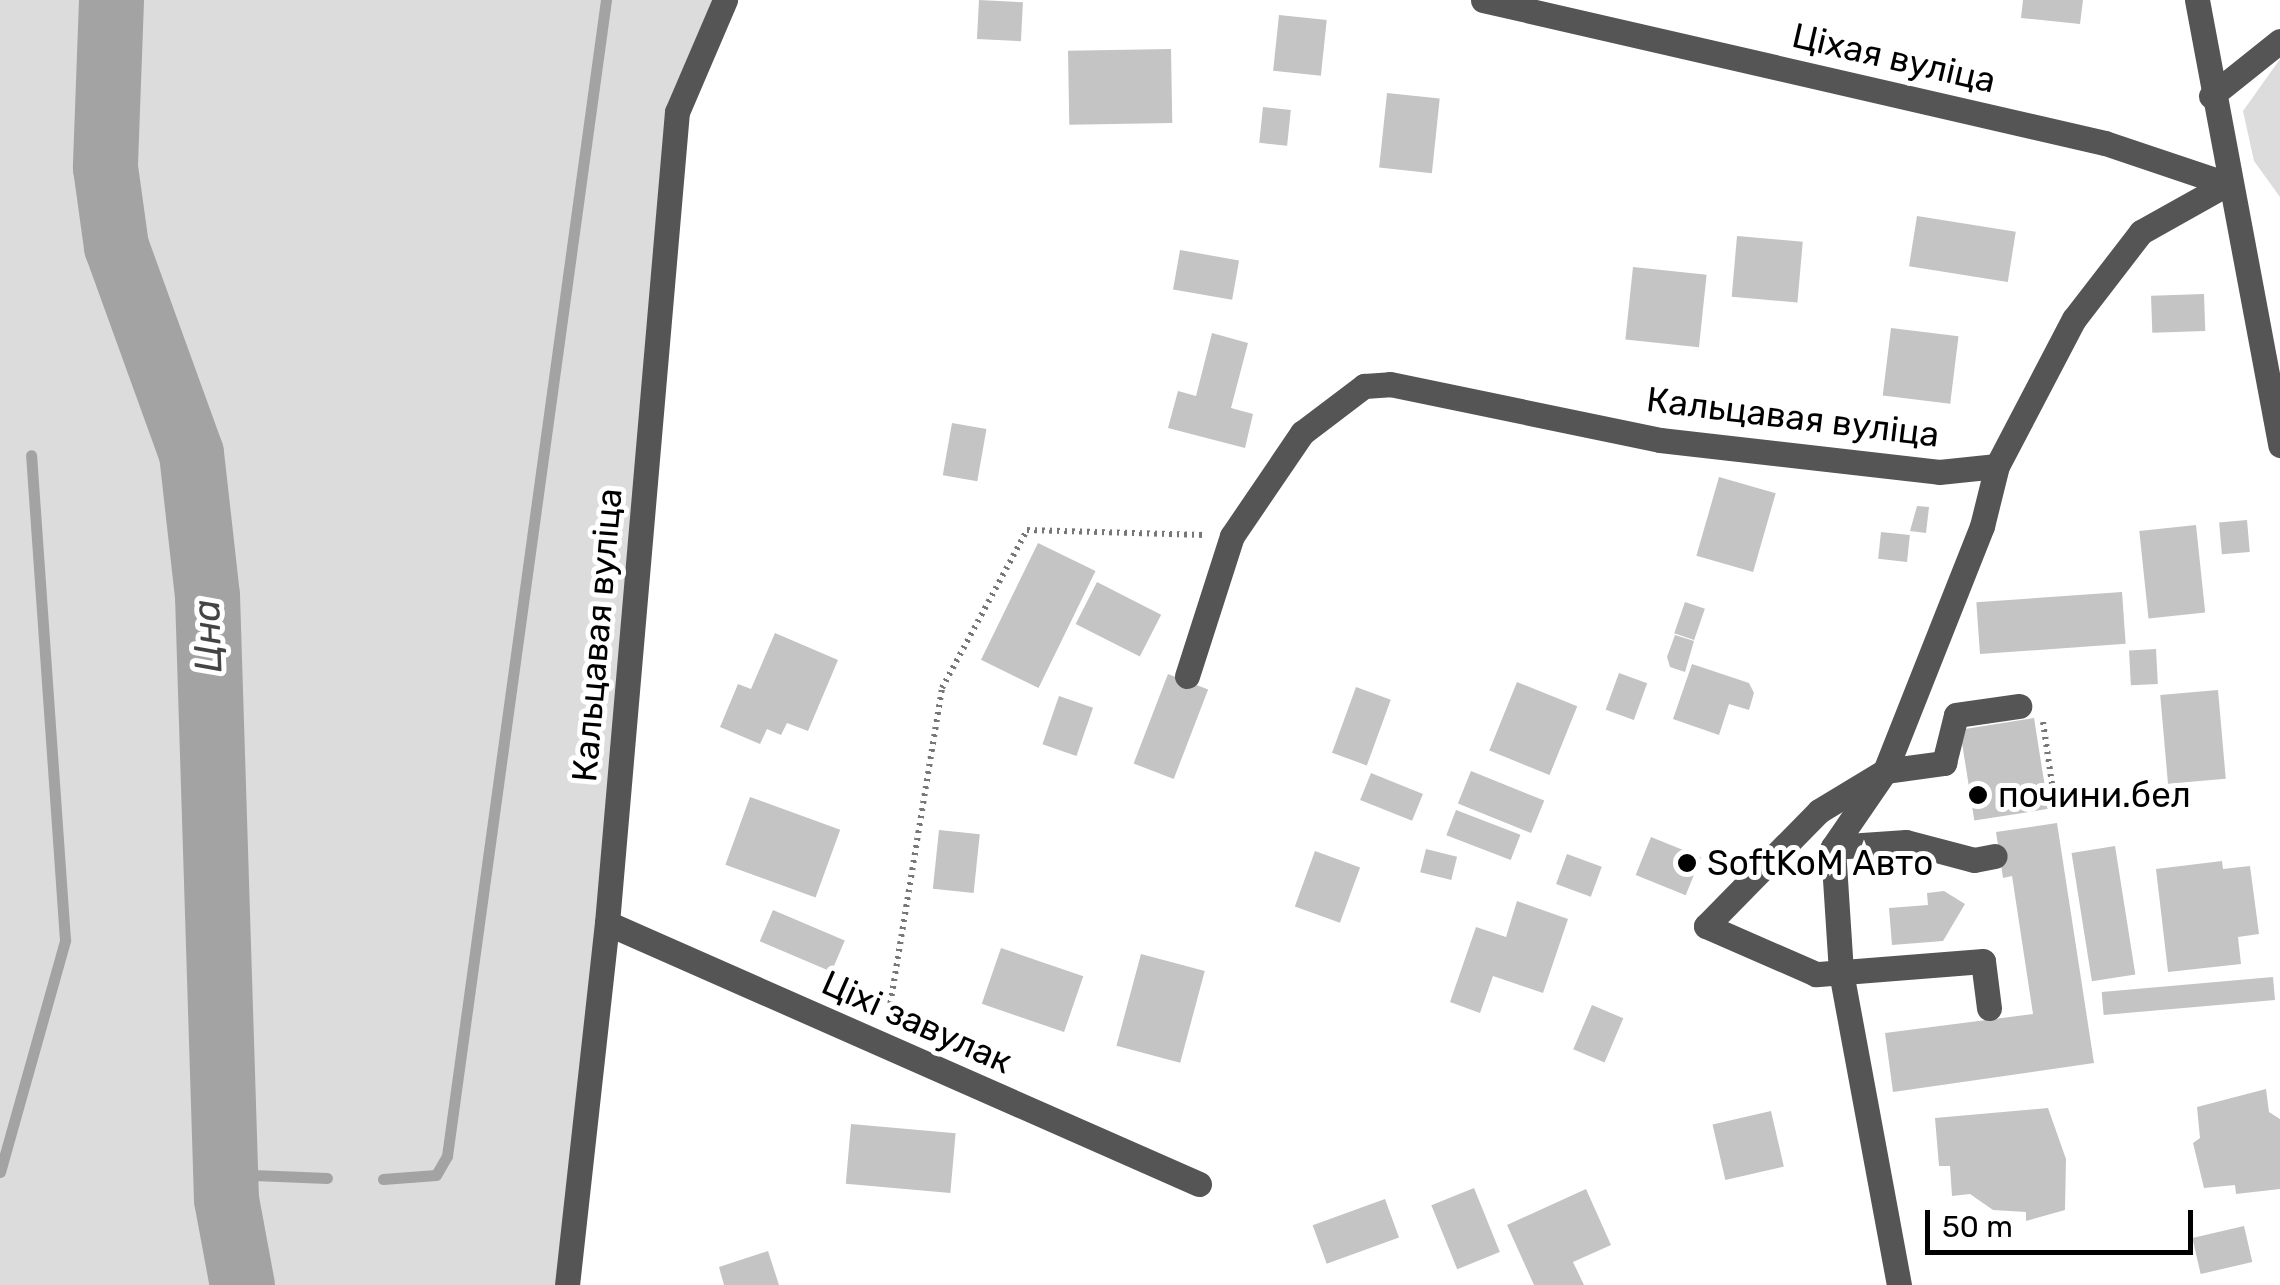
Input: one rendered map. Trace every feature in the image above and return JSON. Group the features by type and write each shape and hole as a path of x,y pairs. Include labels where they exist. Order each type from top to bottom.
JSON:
{"street":[{"name":"Кальцавая вуліца","path":"567,1285 607,923 677,112 725,0"},
{"name":"Ціхая вуліца","path":"1484,0 1531,5 2105,143 2227,184"},
{"path":"2197,0 2227,184 2280,444"},
{"path":"2212,96 2280,41"},
{"path":"1898,1285 1841,972 1832,846 1885,772 1982,526 1997,466 2108,267 2140,232 2227,184"},
{"name":"Кальцавая вуліца","path":"1232,536 1302,434 1339,400 1364,386 1390,384 1660,440 1939,472 1997,466"},
{"path":"1187,676 1232,536"},
{"path":"1989,1008 1984,960 1816,974 1706,926 1819,811 1885,772 1944,764 1956,715 2019,706"},
{"path":"1832,846 1906,842 1974,860 1995,856"},
{"name":"Ціхі завулак","path":"607,923 1199,1184"}],"path":[{"path":"880,1044 896,992 942,688 1027,530 1232,536"},
{"path":"2019,706 2041,703 2055,804 2046,795"}],"shaded area":[{"path":"0,0 725,0 677,112 567,1285 0,1285"},
{"path":"2280,59 2280,197 2254,161 2243,111"}],"building":[{"path":"979,0 1023,2 1021,41 977,39"},
{"path":"2023,0 2083,0 2080,24 2021,18"},
{"path":"1279,15 1327,20 1321,76 1273,71"},
{"path":"1171,49 1172,123 1069,125 1068,51"},
{"path":"1387,93 1440,99 1432,173 1379,168"},
{"path":"1263,107 1291,110 1287,146 1259,143"},
{"path":"1917,216 2016,232 2008,282 1909,266"},
{"path":"1737,236 1803,242 1797,303 1732,297"},
{"path":"1180,250 1239,260 1232,300 1173,289"},
{"path":"1633,267 1707,275 1699,347 1625,340"},
{"path":"2204,294 2205,331 2152,333 2151,296"},
{"path":"1891,328 1958,336 1950,404 1883,395"},
{"path":"1212,333 1248,343 1231,408 1253,414 1245,448 1168,428 1178,391 1196,396"},
{"path":"952,423 986,429 977,481 943,475"},
{"path":"1719,477 1776,493 1753,572 1696,556"},
{"path":"1917,506 1929,507 1926,533 1910,531"},
{"path":"2247,520 2250,552 2222,554 2219,522"},
{"path":"2196,525 2205,613 2149,618 2139,531"},
{"path":"1881,532 1910,535 1907,562 1878,559"},
{"path":"1038,543 1096,571 1039,688 981,660"},
{"path":"1097,582 1161,615 1140,657 1076,624"},
{"path":"2122,592 2126,644 1980,654 1976,602"},
{"path":"1685,602 1705,609 1694,640 1674,633"},
{"path":"775,633 838,660 808,731 787,723 781,735 767,729 760,744 720,727 738,684 751,689"},
{"path":"1675,635 1694,641 1685,672 1670,667 1667,657"},
{"path":"2156,649 2158,684 2131,685 2129,650"},
{"path":"1692,664 1749,683 1754,693 1749,710 1729,704 1719,735 1673,719"},
{"path":"1619,673 1647,683 1634,720 1606,710"},
{"path":"1168,674 1208,689 1174,779 1134,764"},
{"path":"1517,682 1577,706 1550,775 1489,751"},
{"path":"1356,687 1391,700 1367,765 1332,753"},
{"path":"2218,690 2226,779 2168,784 2160,695"},
{"path":"1059,696 1093,708 1076,756 1042,744"},
{"path":"2034,718 2048,809 1974,821 1960,730"},
{"path":"1471,771 1544,801 1531,833 1458,803"},
{"path":"1371,773 1423,794 1412,821 1360,800"},
{"path":"750,797 840,830 816,897 725,865"},
{"path":"1456,810 1520,835 1511,860 1446,835"},
{"path":"2057,823 2094,1063 1893,1092 1885,1033 2033,1014 2012,876 2003,878 1996,832"},
{"path":"939,830 980,834 974,893 933,889"},
{"path":"1651,837 1701,857 1686,895 1636,875"},
{"path":"2115,846 2135,974 2092,981 2072,853"},
{"path":"1426,849 1457,857 1451,880 1420,872"},
{"path":"1315,851 1360,867 1340,923 1295,906"},
{"path":"1567,854 1602,867 1591,897 1556,884"},
{"path":"2222,861 2223,869 2250,866 2259,934 2238,937 2241,964 2168,972 2156,869"},
{"path":"1944,891 1965,904 1943,941 1892,945 1889,908 1928,905 1927,893"},
{"path":"1517,901 1568,919 1543,993 1493,976 1480,1013 1450,1002 1476,927 1506,937"},
{"path":"773,910 845,940 832,972 760,941"},
{"path":"1001,948 1083,976 1064,1032 982,1004"},
{"path":"1141,954 1205,971 1180,1063 1116,1046"},
{"path":"2273,977 2275,1000 2104,1015 2102,992"},
{"path":"1592,1005 1623,1018 1605,1062 1573,1049"},
{"path":"2266,1089 2269,1112 2280,1119 2280,1189 2236,1194 2235,1185 2204,1188 2193,1143 2200,1138 2197,1107"},
{"path":"2048,1108 2066,1159 2065,1210 2026,1221 2026,1212 1993,1210 1970,1194 1952,1196 1950,1166 1939,1166 1935,1118"},
{"path":"1771,1111 1784,1167 1725,1180 1713,1124"},
{"path":"851,1124 956,1133 950,1193 846,1184"},
{"path":"1474,1188 1500,1252 1457,1269 1431,1205"},
{"path":"1586,1189 1611,1245 1573,1262 1584,1285 1534,1285 1507,1225"},
{"path":"1385,1199 1399,1238 1327,1264 1313,1225"},
{"path":"2244,1226 2252,1262 2201,1274 2192,1238"},
{"path":"768,1251 779,1285 724,1285 719,1267"}],"waterway":[{"name":"Цна","path":"111,0 105,167 116,246 191,453 207,595 226,1199 242,1285"},
{"path":"383,1179 436,1175 447,1156 606,0"},
{"path":"0,1172 65,940 31,455"},
{"path":"225,1174 327,1178"}],"place":[{"name":"почини.бел","path":"1978,795"},
{"name":"SoftKoM Авто","path":"1687,863"}]}
